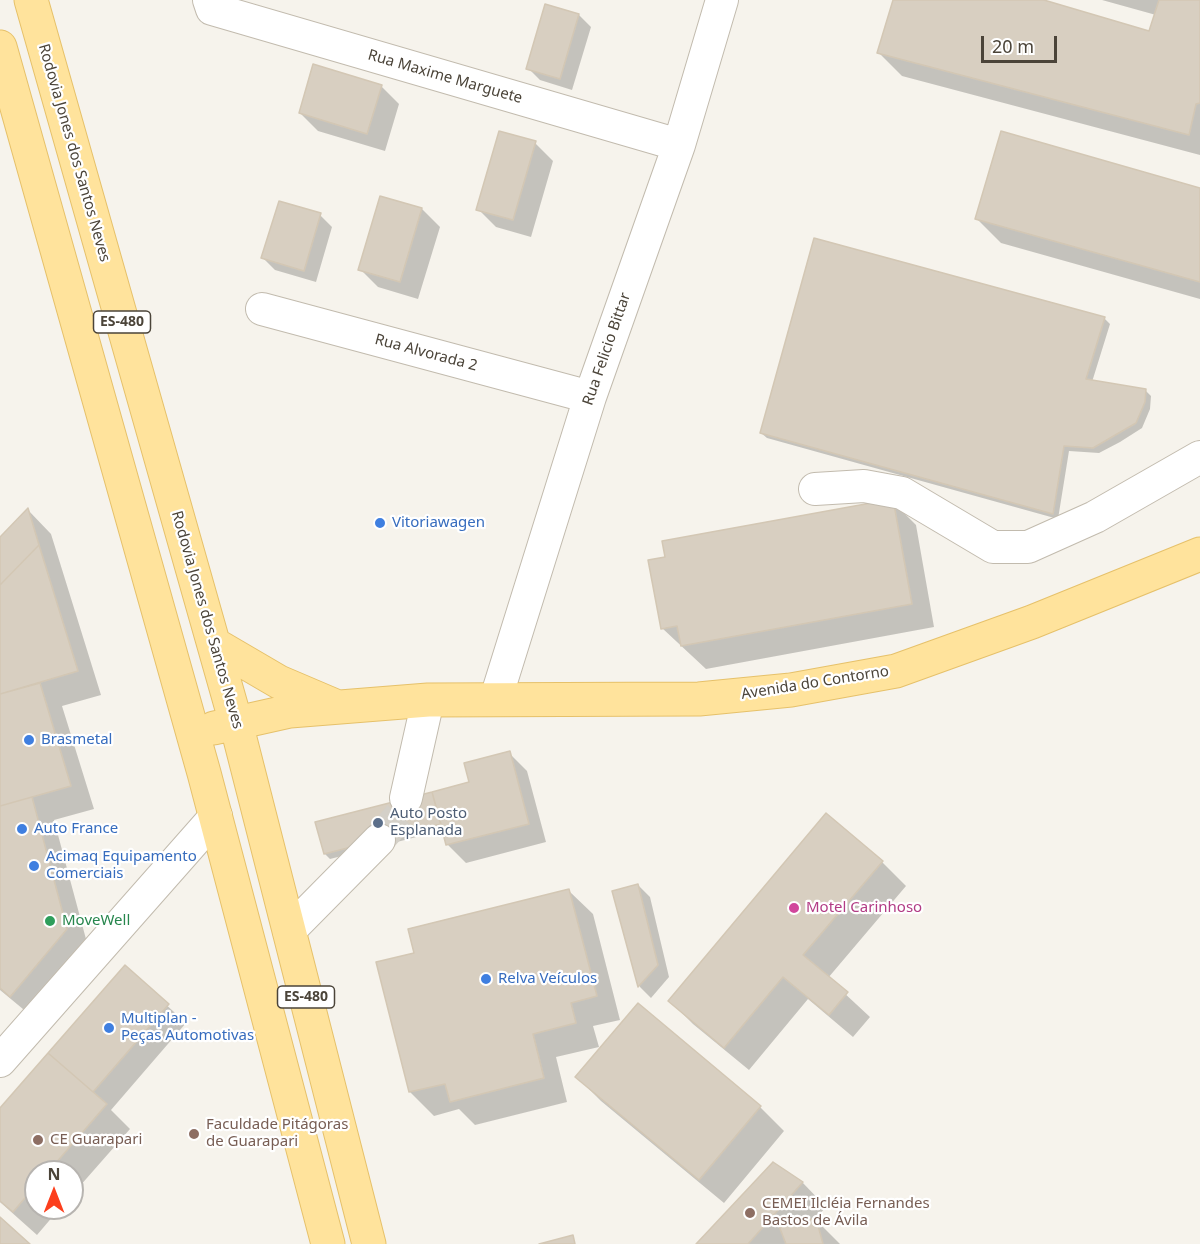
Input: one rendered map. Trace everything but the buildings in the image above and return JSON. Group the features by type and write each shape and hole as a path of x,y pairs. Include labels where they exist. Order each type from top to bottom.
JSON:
{"main road":[{"name":"Rodovia Jones dos Santos Neves","path":"31,0 240,736 369,1244"},
{"name":"ES-480","path":"0,47 194,735 328,1244"},
{"name":"Avenida do Contorno","path":"194,735 240,736 279,731 338,707 428,700 699,699 791,690 896,671 1032,622 1200,554"},
{"path":"214,644 279,682 338,707"},
{"name":"Avenida do Contorno","path":"204,773 240,736"}],"street":[{"name":"Rua Felicio Bittar","path":"496,698 590,397 679,145 722,0"},
{"name":"Rua Maxime Marguete","path":"211,4 679,145"},
{"name":"Rua Alvorada 2","path":"262,309 590,397"},
{"path":"815,489 864,486 902,493 993,547 1028,547 1095,517 1200,457"},
{"path":"406,798 428,700"},
{"path":"3,1052 216,816"},
{"path":"289,931 379,840"}],"tunnel":[{"path":"379,840 402,813 406,798"}],"place":[{"name":"Vitoriawagen","path":"380,523"},
{"name":"Brasmetal","path":"29,740"},
{"name":"Auto Posto Esplanada","path":"378,823"},
{"name":"Auto France","path":"22,829"},
{"name":"Acimaq Equipamento Comerciais","path":"34,866"},
{"name":"Motel Carinhoso","path":"794,908"},
{"name":"MoveWell","path":"50,921"},
{"name":"Relva Veículos","path":"486,979"},
{"name":"Multiplan - Peças Automotivas","path":"109,1028"},
{"name":"Faculdade Pitágoras de Guarapari","path":"194,1134"},
{"name":"CE Guarapari","path":"38,1140"},
{"name":"CEMEI Ilcléia Fernandes Bastos de Ávila","path":"750,1213"}]}
